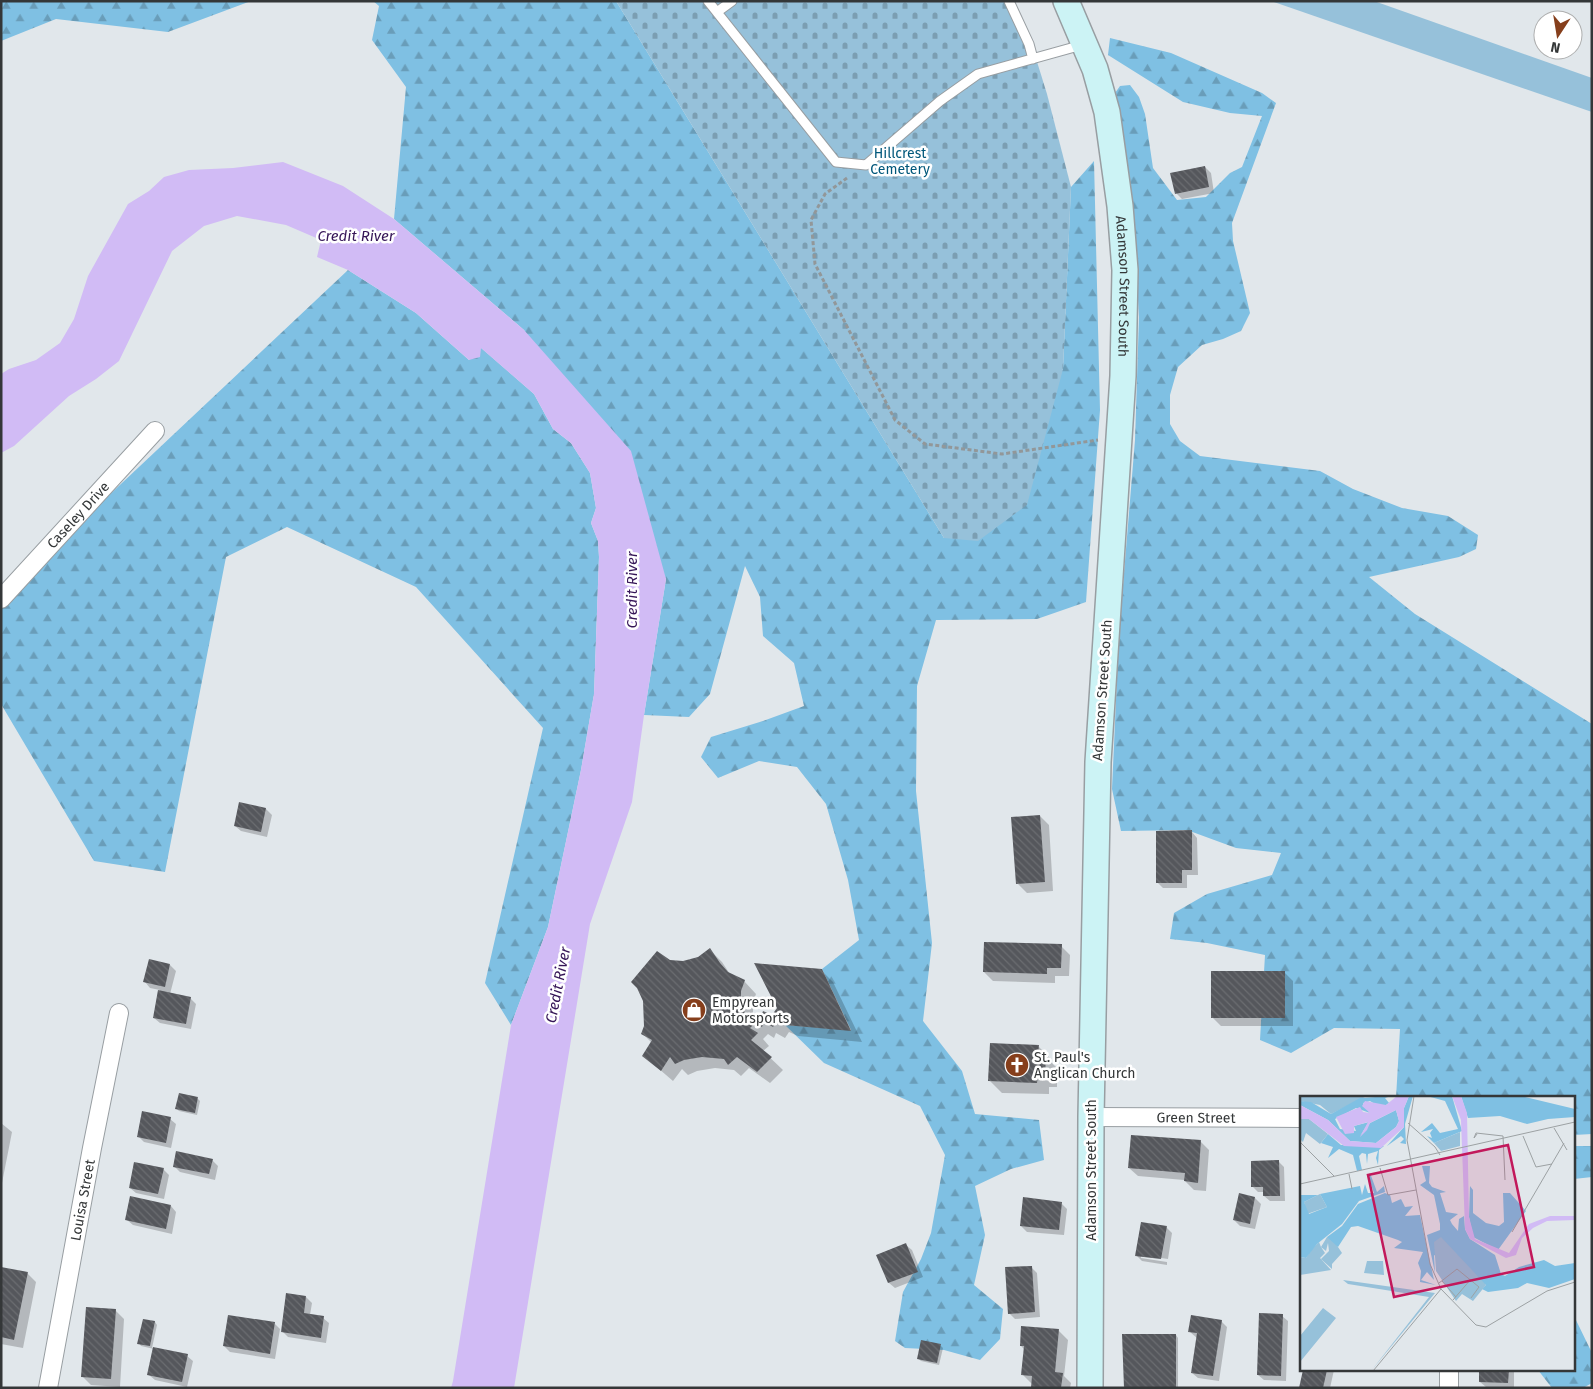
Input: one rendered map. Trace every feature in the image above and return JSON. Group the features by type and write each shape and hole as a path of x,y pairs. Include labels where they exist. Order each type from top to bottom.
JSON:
{"main road":[{"name":"Adamson Street South","path":"1066,1 1095,69 1107,112 1120,206 1125,270 1123,368 1098,762 1091,1117 1090,1388"}],"street":[{"name":"Caseley Drive","path":"1,599 155,431"},
{"name":"Louisa Street","path":"48,1388 119,1013"},
{"name":"Green Street","path":"1091,1117 1300,1118"},
{"path":"1449,1372 1450,1388"}],"lane":[{"path":"708,1 836,162 866,165 940,101 978,74 1085,44"},
{"path":"717,12 732,1"},
{"path":"1009,1 1033,59"}],"path":[{"path":"866,165 825,194 811,220 815,264 895,420 925,444 1002,454 1118,438"}],"green space":[{"path":"1,1 251,1 168,32 56,19 1,41"},
{"path":"373,1 616,1 944,538 1063,369 1071,187 1094,161 1100,410 1086,602 1037,619 936,620 917,686 916,791 932,943 923,1021 962,1071 975,1114 1039,1120 1044,1160 1011,1169 975,1186 985,1235 974,1285 1003,1309 1000,1339 980,1360 944,1350 905,1348 895,1341 903,1292 921,1259 931,1233 945,1155 920,1106 824,1063 785,1025 851,1030 822,969 859,940 848,880 826,804 797,767 759,761 718,778 701,757 711,737 804,706 794,663 763,636 760,597 745,566 710,694 689,717 644,715 666,579 524,330 394,219 406,87 372,40 379,6"},
{"name":"Hillcrest Cemetery","path":"616,1 1014,1 1029,36 1047,94 1071,187 1063,369 1027,505 978,541 944,538"},
{"path":"1271,1 1374,1 1533,57 1533,60 1541,60 1592,78 1592,112"},
{"path":"1110,38 1171,53 1262,93 1276,103 1232,223 1233,241 1250,313 1241,331 1202,345 1178,367 1170,395 1170,424 1180,441 1200,456 1320,471 1353,489 1402,508 1448,516 1478,535 1476,549 1459,557 1369,577 1415,614 1592,724 1592,1134 1576,1135 1576,1096 1396,1096 1400,1029 1334,1028 1291,1053 1260,1040 1265,955 1207,943 1170,939 1174,913 1207,894 1272,875 1281,853 1236,848 1187,830 1121,831 1112,789 1119,634 1135,440 1139,317 1133,210 1115,93 1120,86 1130,85 1139,97 1145,114 1153,168 1177,200 1206,197 1230,173 1242,167 1262,116 1230,113 1183,102 1108,55"},
{"path":"348,270 416,313 469,360 480,347 534,394 553,429 571,443 590,473 596,508 591,523 598,541 599,557 594,694 581,770 548,927 511,1025 485,983 543,728 416,587 287,527 226,557 165,872 94,861 1,704 1,597"},
{"path":"1576,1146 1592,1146 1592,1177 1576,1179"},
{"path":"1576,1320 1592,1353 1592,1383 1583,1388 1552,1388 1540,1372 1576,1372"}],"water":[{"name":"Credit River","path":"283,162 343,186 394,219 524,330 631,451 666,579 632,802 590,924 514,1388 451,1388 511,1025 548,927 581,770 594,694 599,557 598,541 591,523 596,508 590,473 571,443 553,429 534,394 481,348 480,357 469,360 416,313 348,270 317,257 321,240 286,225 237,216 204,226 172,251 119,361 96,379 69,396 14,446 1,453 1,374 9,369 36,360 60,343 74,319 88,276 128,204 149,191 164,177 189,170 233,168"}],"building":[{"path":"1205,166 1209,187 1175,194 1170,173"},
{"path":"239,802 266,808 261,832 234,826"},
{"path":"1040,815 1045,882 1016,884 1011,817"},
{"path":"1192,830 1192,870 1182,870 1182,883 1156,883 1156,831"},
{"path":"984,942 1062,944 1061,968 1047,968 1047,974 983,972"},
{"name":"Empyrean Motorsports","path":"710,948 728,972 745,980 741,991 741,998 748,1020 754,1013 761,1017 763,1011 772,1015 777,1008 754,963 822,969 851,1031 785,1025 777,1021 773,1027 764,1022 762,1027 755,1023 750,1028 758,1033 751,1040 772,1057 757,1072 737,1057 728,1065 724,1059 702,1057 684,1060 675,1064 670,1057 661,1071 642,1056 652,1040 641,1034 644,1026 643,1001 637,988 631,982 657,951 670,960 683,961 698,957"},
{"path":"149,959 170,964 165,987 143,982"},
{"path":"1211,971 1285,971 1285,1018 1211,1018"},
{"path":"158,990 191,997 186,1024 153,1018"},
{"name":"St. Paul's Anglican Church","path":"990,1043 1039,1045 1038,1055 1046,1055 1045,1076 1038,1075 1037,1083 988,1081"},
{"path":"179,1093 198,1097 195,1113 175,1109"},
{"path":"142,1111 171,1117 166,1143 137,1137"},
{"path":"1131,1135 1201,1140 1198,1183 1184,1181 1185,1173 1128,1168"},
{"path":"176,1151 213,1159 209,1174 173,1167"},
{"path":"1279,1160 1280,1196 1263,1196 1263,1187 1251,1187 1251,1161"},
{"path":"134,1162 164,1168 158,1194 129,1188"},
{"path":"1239,1193 1255,1197 1250,1224 1233,1220"},
{"path":"130,1196 171,1205 166,1229 125,1220"},
{"path":"1023,1197 1062,1202 1059,1230 1020,1226"},
{"path":"1141,1222 1167,1226 1161,1259 1135,1256"},
{"path":"906,1243 918,1272 888,1283 876,1255"},
{"path":"1032,1266 1035,1312 1008,1314 1005,1267"},
{"path":"1,1267 28,1272 14,1340 1,1337"},
{"path":"286,1293 306,1296 304,1313 324,1316 321,1338 281,1332"},
{"path":"86,1307 116,1309 111,1379 81,1377"},
{"path":"1259,1313 1283,1314 1281,1376 1257,1375"},
{"path":"228,1315 275,1322 270,1354 223,1346"},
{"path":"1191,1315 1222,1320 1213,1376 1191,1373 1197,1333 1188,1332"},
{"path":"143,1319 155,1321 150,1346 137,1344"},
{"path":"1021,1326 1059,1329 1055,1372 1063,1373 1061,1388 1031,1388 1032,1376 1021,1375 1024,1346 1020,1346"},
{"path":"1122,1334 1176,1334 1176,1388 1124,1388"},
{"path":"921,1340 941,1344 937,1363 917,1359"},
{"path":"153,1347 188,1354 182,1382 147,1375"},
{"path":"1303,1372 1327,1372 1323,1388 1299,1388"},
{"path":"1479,1372 1509,1372 1508,1383 1479,1382"}],"place":[{"name":"Empyrean Motorsports","path":"694,1010"},
{"name":"St. Paul's Anglican Church","path":"1017,1065"}]}
